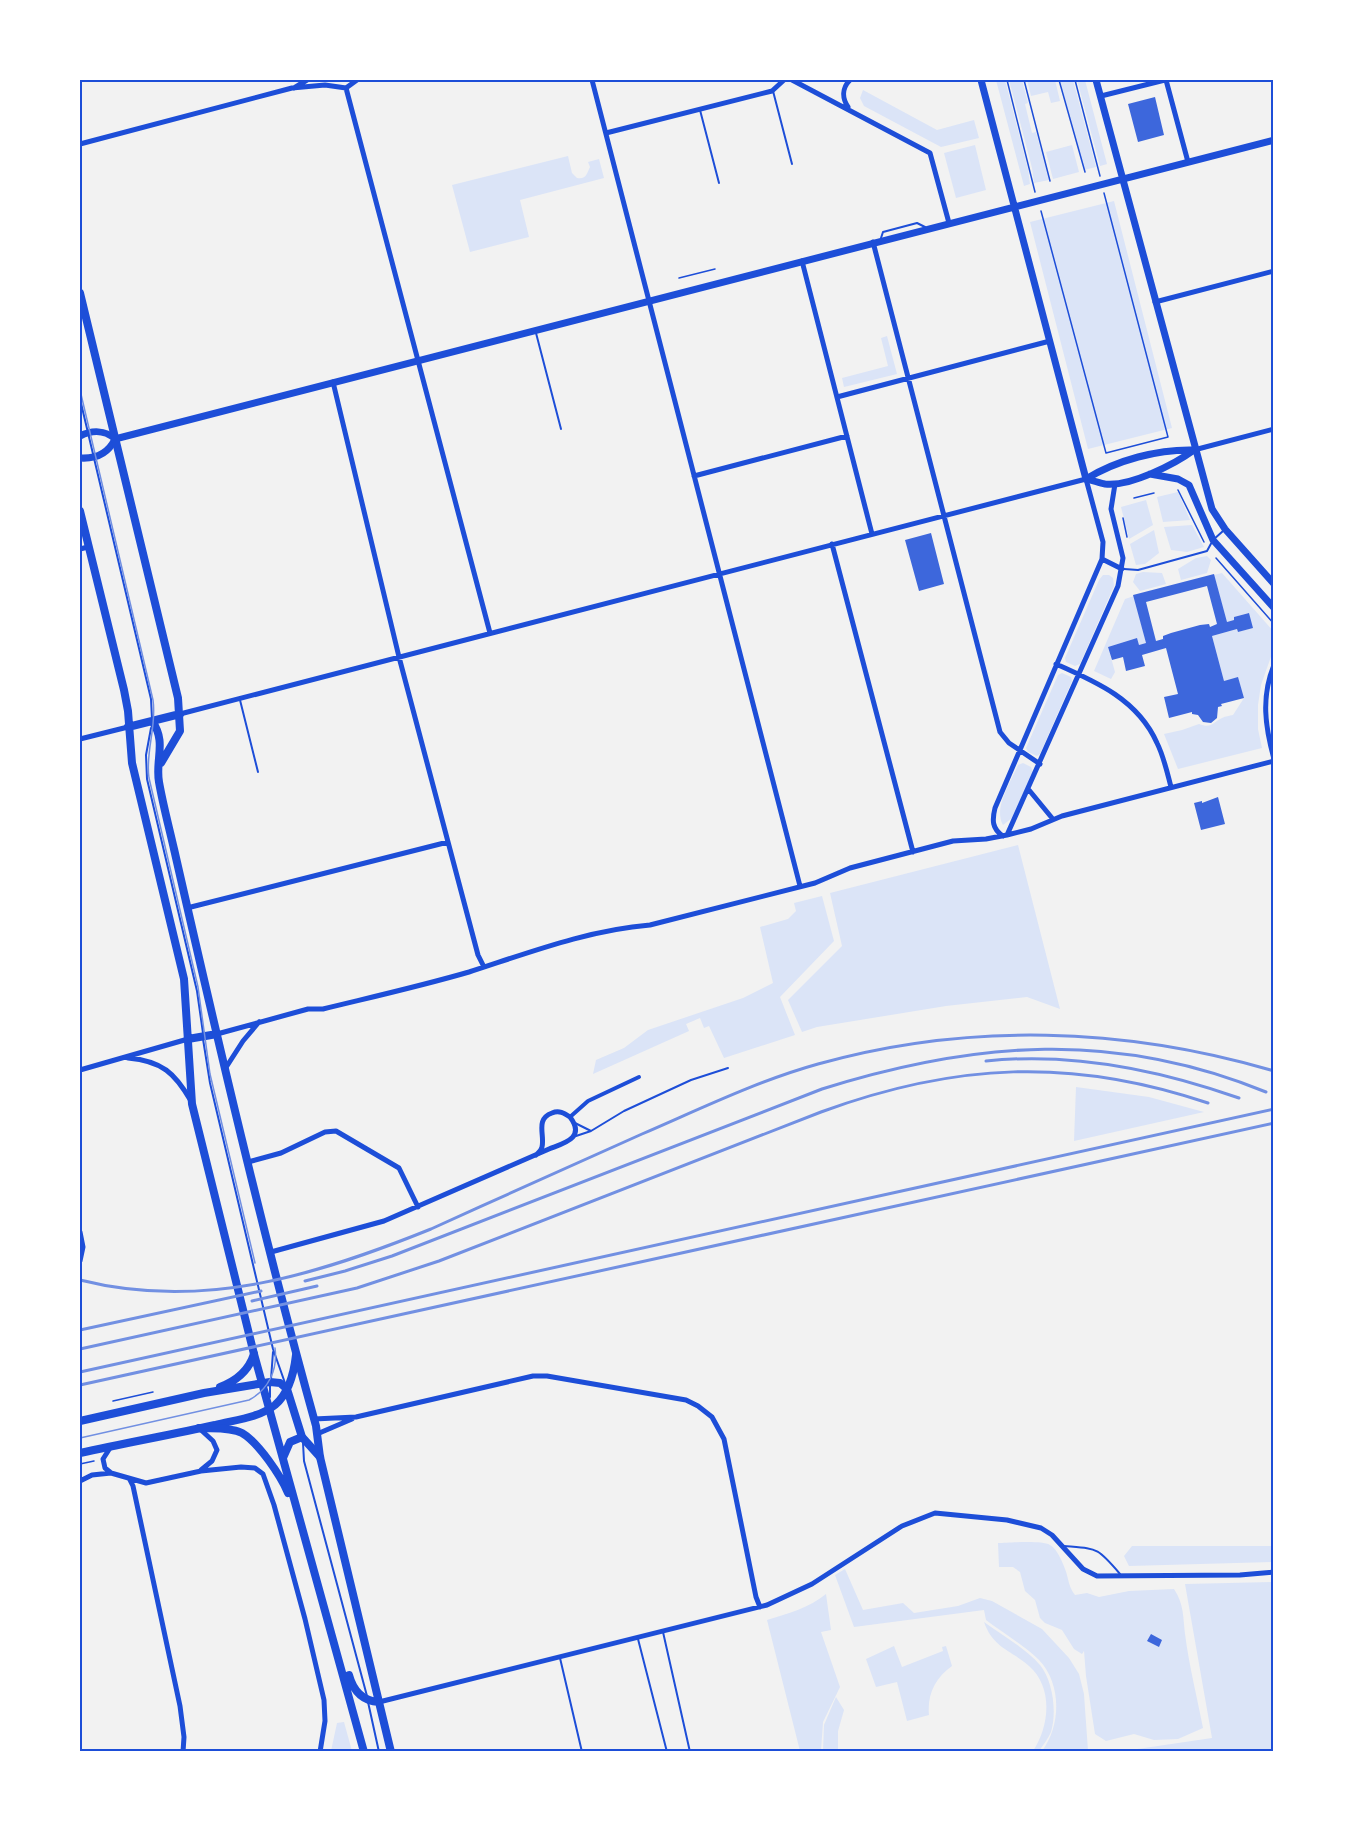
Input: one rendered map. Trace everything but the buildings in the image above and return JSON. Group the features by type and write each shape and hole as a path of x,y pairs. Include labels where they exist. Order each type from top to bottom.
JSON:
{"main road":[{"path":"80,293 178,698 180,714 178,735 159,769"},
{"path":"80,511 84,548 124,690 132,762 184,979 192,1104 254,1354 266,1383 269,1409 364,1752"},
{"path":"128,727 180,714"},
{"path":"152,721 157,728 160,740 161,792 187,908 248,1162 314,1419 320,1456 391,1752"},
{"path":"188,1039 217,1034"},
{"path":"80,1453 251,1416 269,1409 287,1389 295,1369 295,1347"},
{"path":"204,1393 228,1384 238,1377 248,1367 254,1354"},
{"path":"80,1420 204,1393 266,1383 280,1383 287,1389 302,1437 320,1456"},
{"path":"199,1428 234,1431 244,1435 252,1442 282,1480 302,1527"},
{"path":"283,1458 290,1442 317,1434"},
{"path":"328,1620 342,1650 351,1683 368,1700 379,1702"}],"street":[{"path":"292,88 308,80"},
{"path":"329,80 334,85"},
{"path":"346,88 357,80"},
{"path":"592,80 800,886"},
{"path":"606,133 772,91 784,80"},
{"path":"792,80 930,153 949,223"},
{"path":"842,80 849,80"},
{"path":"849,80 843,97 851,111"},
{"path":"981,80 1103,542 1102,559 1019,749 992,818 997,832 1005,836"},
{"path":"1096,80 1194,450 1212,509 1225,530 1274,584"},
{"path":"1101,96 1165,80 1188,162"},
{"path":"80,144 292,88 334,85 346,88"},
{"path":"346,88 490,633"},
{"path":"80,458 93,458 105,452 115,439 1274,140"},
{"path":"877,242 908,378 1000,732 1009,743 1040,764"},
{"path":"802,261 872,534"},
{"path":"1155,302 1274,271"},
{"path":"837,397 1050,341"},
{"path":"333,382 399,657 478,955 484,967"},
{"path":"180,714 1086,479 1111,465 1174,450 1194,450 1274,429"},
{"path":"80,436 88,432 105,433 115,439"},
{"path":"694,476 847,436"},
{"path":"1086,479 1114,484 1150,474 1177,462 1194,450"},
{"path":"1150,474 1178,479 1190,485 1213,540 1274,608"},
{"path":"1005,836 1029,790 1118,586 1122,569 1121,550 1110,509 1114,484"},
{"path":"832,544 913,852"},
{"path":"1102,559 1122,569"},
{"path":"1056,664 1116,694 1143,719 1158,744 1171,787"},
{"path":"217,1034 260,1021 308,1009 323,1009 484,967 593,934 629,926 650,925 827,879 850,868 913,852 957,841 1005,836 1031,829 1052,818 1274,760 1265,715 1267,689 1274,665"},
{"path":"80,739 128,727"},
{"path":"1029,790 1052,818"},
{"path":"187,908 448,842"},
{"path":"225,1069 243,1041 260,1021"},
{"path":"80,1070 188,1039"},
{"path":"127,1058 144,1059 168,1070 177,1079 192,1104"},
{"path":"572,1119 588,1101 639,1077"},
{"path":"271,1252 362,1228 418,1207 566,1144 573,1137 575,1130 572,1119 557,1112 550,1113 544,1118 541,1124 542,1147 536,1155"},
{"path":"248,1162 281,1153 325,1132 336,1131 399,1168 418,1207"},
{"path":"80,1232 83,1246 80,1262"},
{"path":"314,1419 356,1417 541,1376 690,1402 712,1417 724,1439 756,1597 760,1607"},
{"path":"317,1434 356,1417"},
{"path":"199,1428 213,1440 217,1450 212,1461 201,1471"},
{"path":"118,1445 109,1449 103,1459 105,1468 127,1479 146,1483 201,1471 251,1468 260,1472 267,1482 305,1619 324,1700 326,1721 320,1752"},
{"path":"80,1481 96,1474 111,1473"},
{"path":"127,1479 133,1486 180,1706 184,1737 183,1752"},
{"path":"379,1702 760,1607 795,1593 902,1526 935,1513 1022,1523 1041,1528 1052,1535 1087,1572 1097,1576 1240,1575 1274,1572"}],"lane":[{"path":"772,91 792,164"},
{"path":"700,110 719,183"},
{"path":"535,330 561,429"},
{"path":"80,399 151,699 152,721 146,755 146,773 195,983 209,1076 273,1349 287,1389"},
{"path":"1122,569 1138,570 1207,551 1213,540 1225,530"},
{"path":"240,698 258,772"},
{"path":"573,1137 591,1131 624,1111 691,1080 728,1068"},
{"path":"572,1119 591,1131"},
{"path":"266,1383 273,1349"},
{"path":"302,1437 304,1461 380,1752"},
{"path":"1062,1545 1094,1549 1102,1553 1121,1576"},
{"path":"663,1632 690,1752"},
{"path":"638,1638 667,1752"},
{"path":"560,1658 582,1752"}],"path":[{"path":"1007,80 1033,186"},
{"path":"1024,80 1050,181"},
{"path":"1059,80 1085,172"},
{"path":"1075,80 1098,168"},
{"path":"1042,217 1106,453 1168,438 1107,201"},
{"path":"679,278 715,269"},
{"path":"1178,489 1206,546"},
{"path":"1134,498 1154,493"},
{"path":"1123,518 1127,537"},
{"path":"1212,553 1274,624"},
{"path":"113,1401 153,1392"},
{"path":"80,1464 95,1461"}],"shaded area":[{"path":"996,80 1005,80 1028,169 1030,184 1024,186"},
{"path":"1009,80 1022,80 1032,133 1036,132 1049,180 1034,183"},
{"path":"1027,80 1055,80 1060,101 1051,103 1048,92 1031,96"},
{"path":"1060,80 1073,80 1096,167 1084,170"},
{"path":"1077,80 1085,80 1107,164 1100,166"},
{"path":"863,90 937,130 974,120 979,138 941,147 864,106 860,98"},
{"path":"975,145 986,190 956,198 944,153"},
{"path":"1072,145 1079,172 1053,179 1046,152"},
{"path":"568,156 572,173 577,178 586,176 590,167 588,162 599,159 604,178 520,200 529,237 470,252 452,185"},
{"path":"1114,201 1172,428 1088,449 1030,222"},
{"path":"887,336 897,374 844,387 842,378 888,366 881,338"},
{"path":"1178,492 1190,520 1163,522 1157,497"},
{"path":"1146,500 1153,525 1129,539 1121,507"},
{"path":"1192,525 1204,547 1187,552 1171,550 1164,527"},
{"path":"1154,530 1159,553 1145,564 1136,565 1130,544"},
{"path":"1207,556 1211,560 1207,573 1181,580 1178,569 1196,558"},
{"path":"1162,573 1166,584 1140,591 1133,582 1136,574"},
{"path":"1222,573 1273,631 1273,651 1261,685 1258,705 1258,729 1262,748 1178,769 1164,734 1199,724 1210,725 1223,717 1233,715 1244,698 1238,678 1224,681 1212,636 1237,629 1238,632 1252,628 1248,613 1234,617 1234,620 1227,622 1214,575"},
{"path":"1103,575 1113,578 1114,586 1080,664 1075,666 1066,662 1065,658"},
{"path":"1134,596 1146,643 1139,645 1137,638 1108,647 1115,672 1111,679 1094,671 1125,599"},
{"path":"1062,673 1071,677 1072,681 1040,754 1037,756 1028,752 1026,748 1058,675"},
{"path":"1023,763 1031,767 1033,772 1012,818 1003,825 1000,818 1002,803 1018,765"},
{"path":"1018,845 1060,1009 1027,997 946,1006 817,1027 802,1032 788,1000 842,946 830,893"},
{"path":"822,896 834,941 780,997 795,1035 724,1058 709,1026 704,1028 700,1018 686,1024 689,1031 593,1074 596,1060 624,1048 648,1030 743,998 773,983 760,927 788,919 796,911 794,903"},
{"path":"1076,1087 1149,1097 1204,1112 1074,1141"},
{"path":"1032,1542 1050,1545 1061,1559 1075,1595 1087,1593 1099,1597 1129,1591 1174,1589 1180,1600 1203,1728 1178,1739 1154,1740 1134,1734 1106,1741 1095,1734 1084,1651 1082,1654 1074,1649 1062,1630 1045,1623 1040,1618 1035,1600 1025,1591 1020,1572 1013,1567 999,1567 998,1543"},
{"path":"1132,1546 1273,1546 1273,1562 1129,1566 1124,1556"},
{"path":"845,1569 863,1610 903,1603 914,1613 958,1606 980,1598 992,1601 1042,1629 1069,1658 1079,1674 1084,1694 1088,1751 1042,1751 1053,1730 1055,1718 1056,1705 1052,1681 1039,1660 986,1620 984,1610 854,1627 835,1575"},
{"path":"1273,1582 1273,1751 1124,1751 1212,1738 1185,1584"},
{"path":"826,1594 831,1630 821,1632 840,1687 823,1722 821,1751 800,1751 767,1620 806,1607"},
{"path":"984,1622 1034,1659 1048,1679 1053,1697 1053,1724 1050,1735 1039,1751 1033,1751 1043,1731 1045,1719 1045,1696 1042,1685 1029,1666 992,1638"},
{"path":"894,1646 902,1667 943,1651 942,1647 946,1646 952,1666 933,1688 929,1701 929,1715 907,1721 897,1682 876,1687 866,1659"},
{"path":"836,1697 844,1710 838,1731 838,1751 823,1751 824,1725"},
{"path":"344,1722 352,1751 331,1751 337,1723"}],"tram line":[{"path":"80,390 153,700 154,720 148,759 149,778 198,987 210,1074 255,1263"},
{"path":"80,1438 249,1400 262,1391 270,1379 275,1364 275,1348"}],"railway":[{"path":"80,1280 126,1289 171,1292 215,1290 302,1274 345,1261 431,1229 751,1087 818,1064 875,1050 932,1041 989,1036 1046,1035 1104,1038 1161,1045 1218,1056 1274,1071"},
{"path":"305,1281 392,1256 822,1089 935,1060 1045,1049 1100,1051 1154,1059 1210,1072 1266,1092"},
{"path":"986,1061 1050,1059 1114,1065 1177,1079 1239,1098"},
{"path":"80,1349 357,1288 439,1261 821,1112 918,1083 966,1075 1013,1072 1061,1073 1109,1078 1158,1088 1208,1103"},
{"path":"80,1372 1274,1109"},
{"path":"80,1385 1274,1123"},
{"path":"252,1301 317,1286"},
{"path":"80,1330 261,1291"}]}
